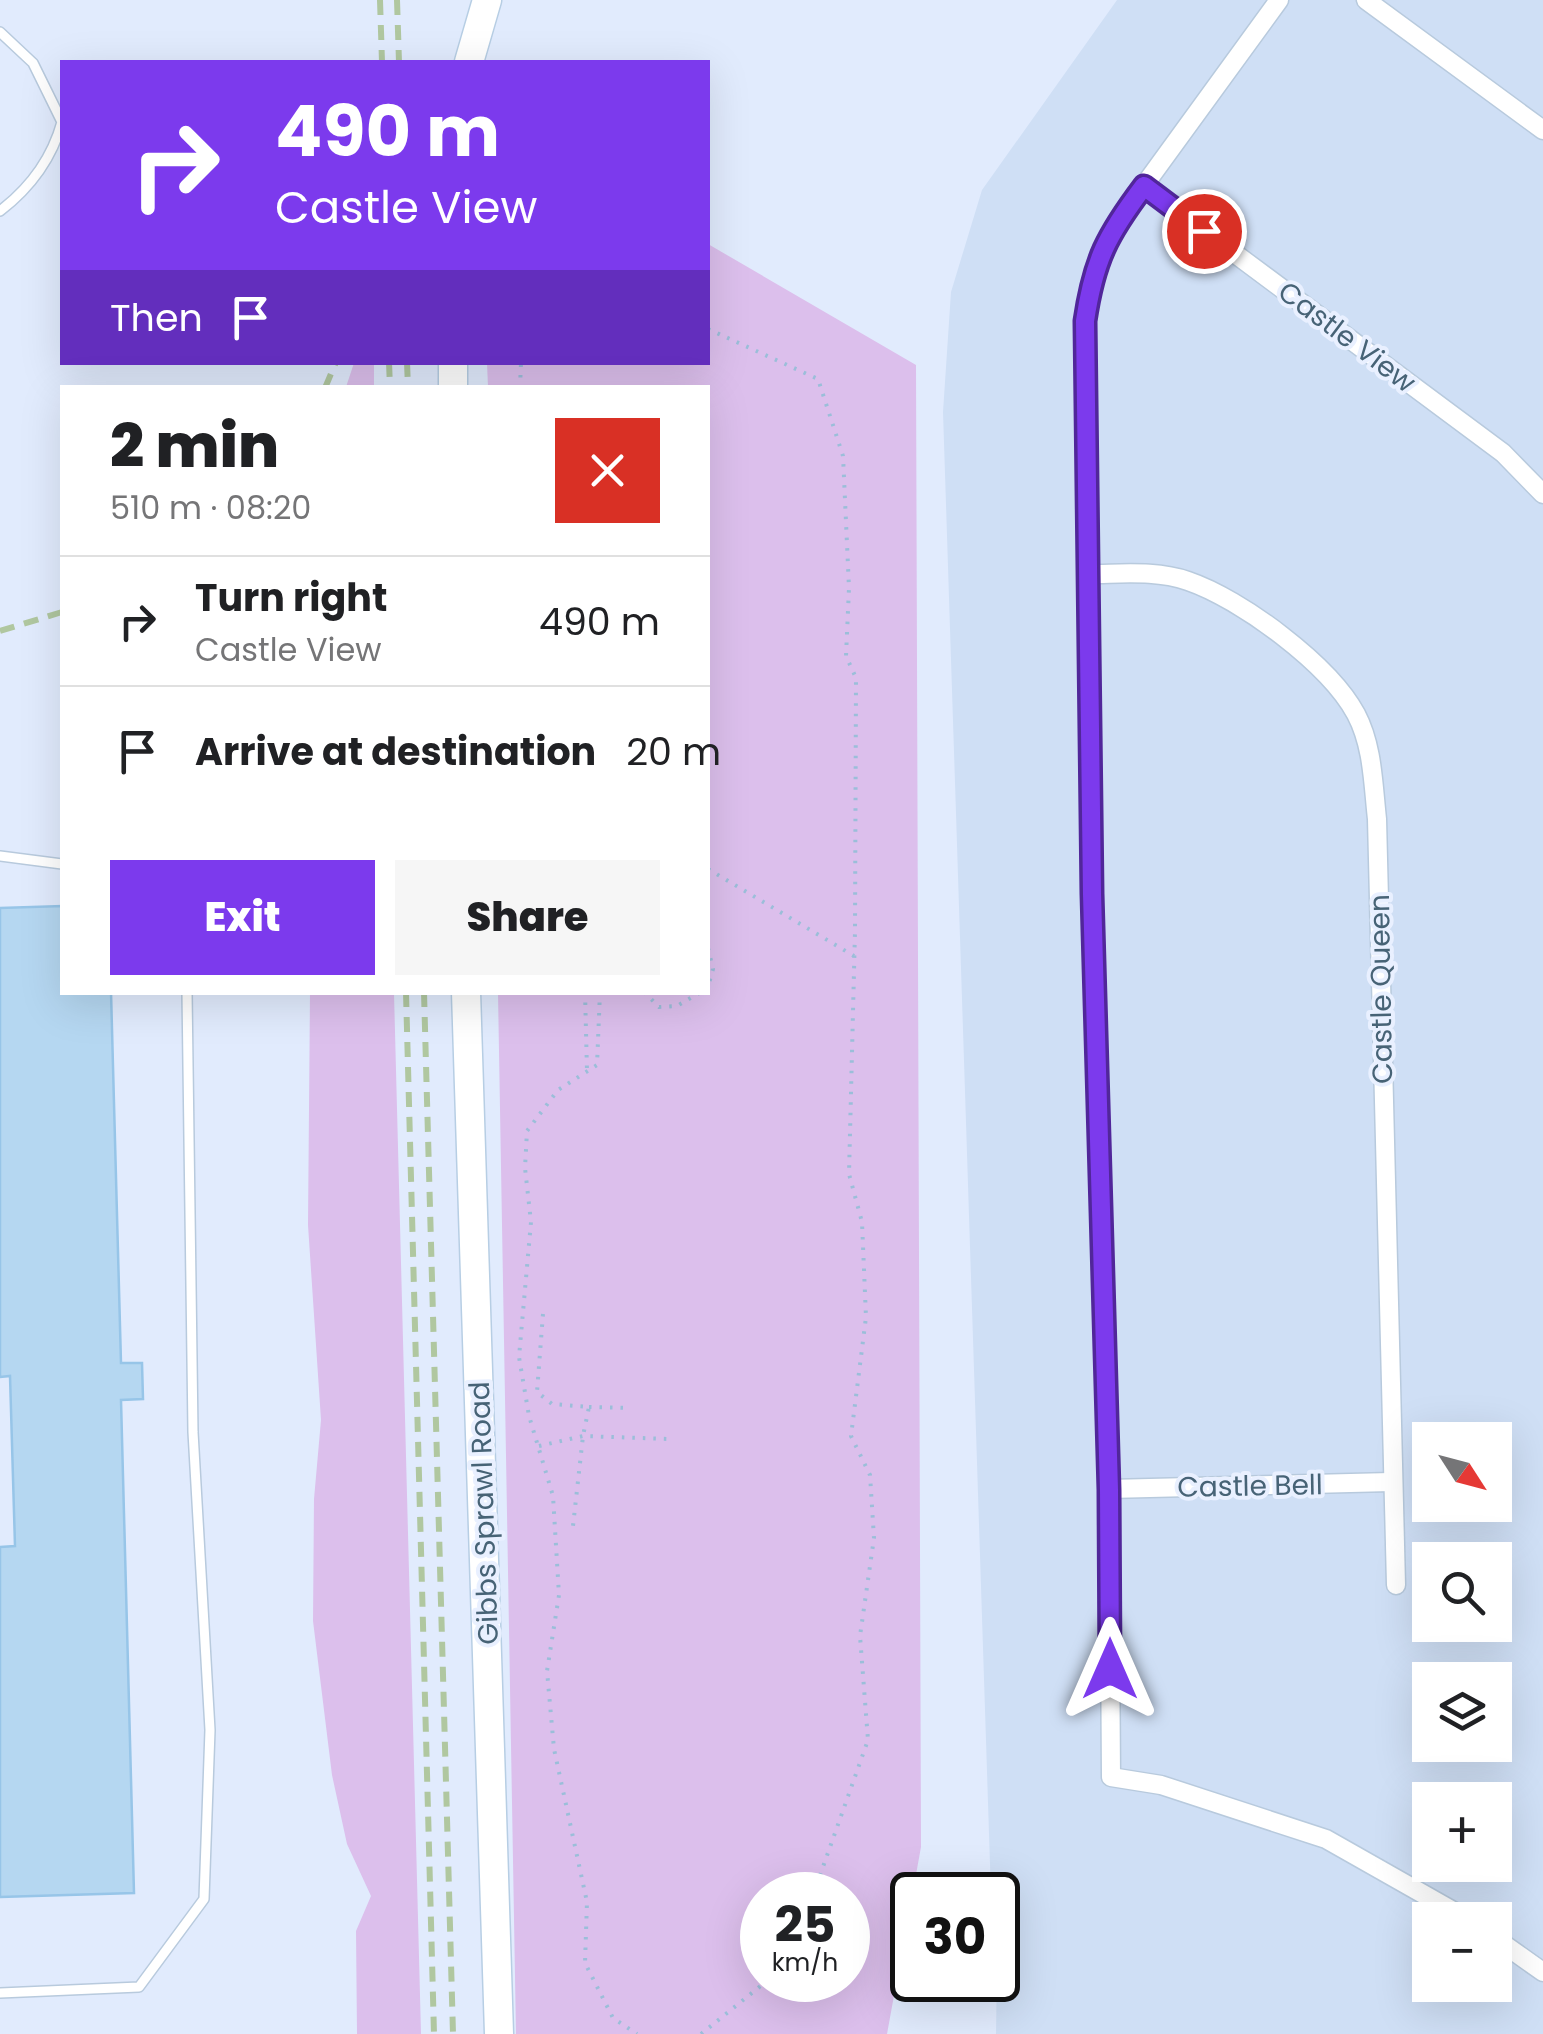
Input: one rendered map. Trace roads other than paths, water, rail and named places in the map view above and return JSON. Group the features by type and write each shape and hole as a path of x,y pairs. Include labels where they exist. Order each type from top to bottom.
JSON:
{"main road":[{"path":"470,60 487,0"},
{"name":"Gibbs Sprawl Road","path":"466,995 499,2034"}],"street":[{"path":"1279,0 1104,246 1086,310 1092,894 1109,1490 1112,1776 1161,1785 1326,1839 1437,1902"},
{"path":"1366,0 1543,130"},
{"name":"Castle View","path":"1144,186 1503,453 1543,494"},
{"name":"Castle Queen","path":"1088,574 1152,573 1190,582 1254,616 1332,682 1356,714 1370,753 1377,819 1396,1585"},
{"name":"Castle Bell","path":"1109,1490 1391,1482"},
{"path":"1512,1950 1543,1972"}],"lane":[{"path":"0,32 33,64 60,118"},
{"path":"0,211 16,199 54,152 60,130"},
{"path":"0,856 60,864"},
{"path":"0,1993 140,1987 204,1899 210,1730 193,1432 187,995"}],"railway":[{"path":"380,0 382,60"},
{"path":"397,0 399,60"},
{"path":"326,385 335,365"},
{"path":"389,365 390,385"},
{"path":"407,365 408,385"},
{"path":"0,631 60,613"},
{"path":"406,995 434,2034"},
{"path":"424,995 453,2034"}]}
